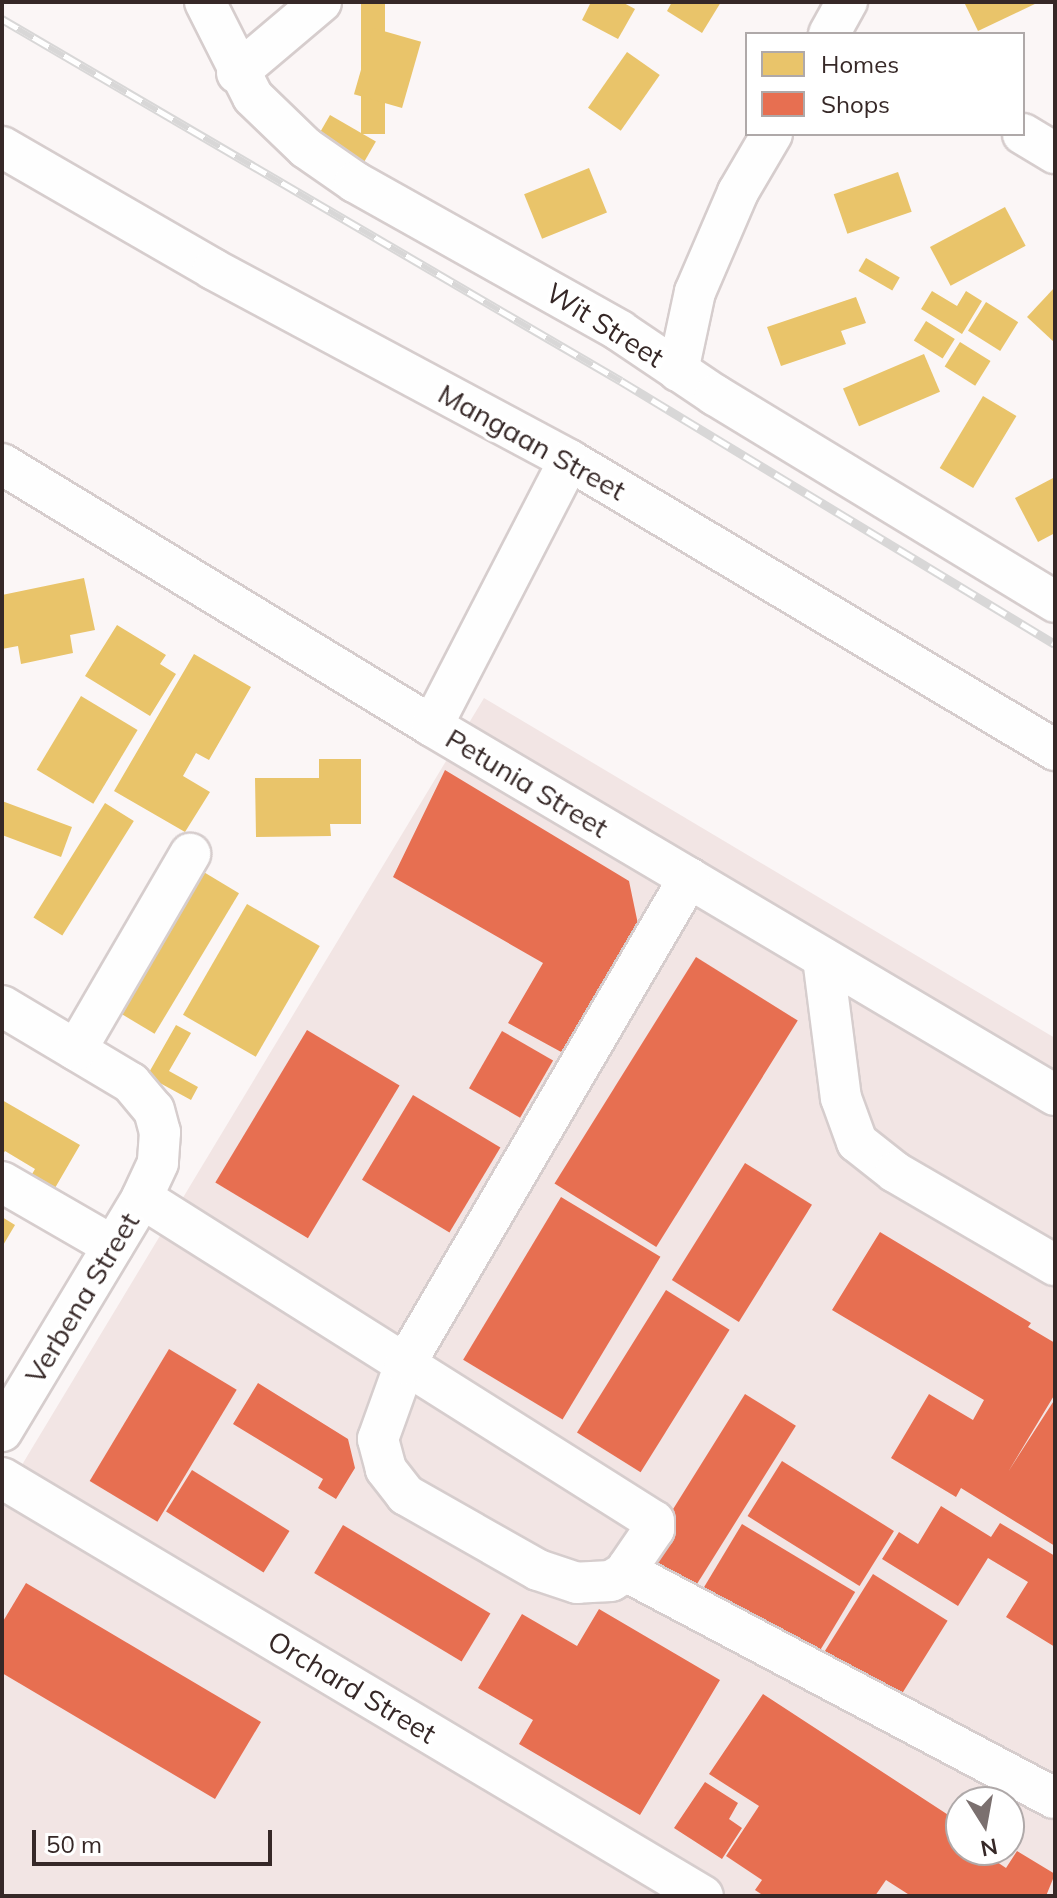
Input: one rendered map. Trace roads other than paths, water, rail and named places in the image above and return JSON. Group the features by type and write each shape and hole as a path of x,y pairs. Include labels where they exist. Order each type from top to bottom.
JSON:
{"street":[{"name":"Wit Street","path":"205,2 237,73 272,119 355,182 589,312 678,371 1055,602"},
{"path":"237,73 321,2"},
{"path":"1025,135 1055,153"},
{"path":"678,371 695,292 738,192 771,136"},
{"name":"Mangaan Street","path":"2,147 213,269 569,460 1055,750"},
{"path":"432,726 569,460"},
{"name":"Petunia Street","path":"2,464 432,726 1055,1095"},
{"path":"76,1050 190,854"},
{"path":"2,1006 131,1083 154,1110 160,1132 150,1180 405,1364 654,1521 629,1570 611,1581 564,1579 538,1570 406,1495 386,1469 378,1439 405,1364 689,878"},
{"path":"823,958 841,1098 857,1142 895,1172 1055,1265"},
{"name":"Verbena Street","path":"8,1407 113,1246 150,1180"},
{"path":"2,1182 113,1246"},
{"name":"Orchard Street","path":"2,1478 703,1896"},
{"path":"629,1570 850,1693 1055,1793"}],"railway":[{"path":"2,19 621,381 1055,644"}]}
